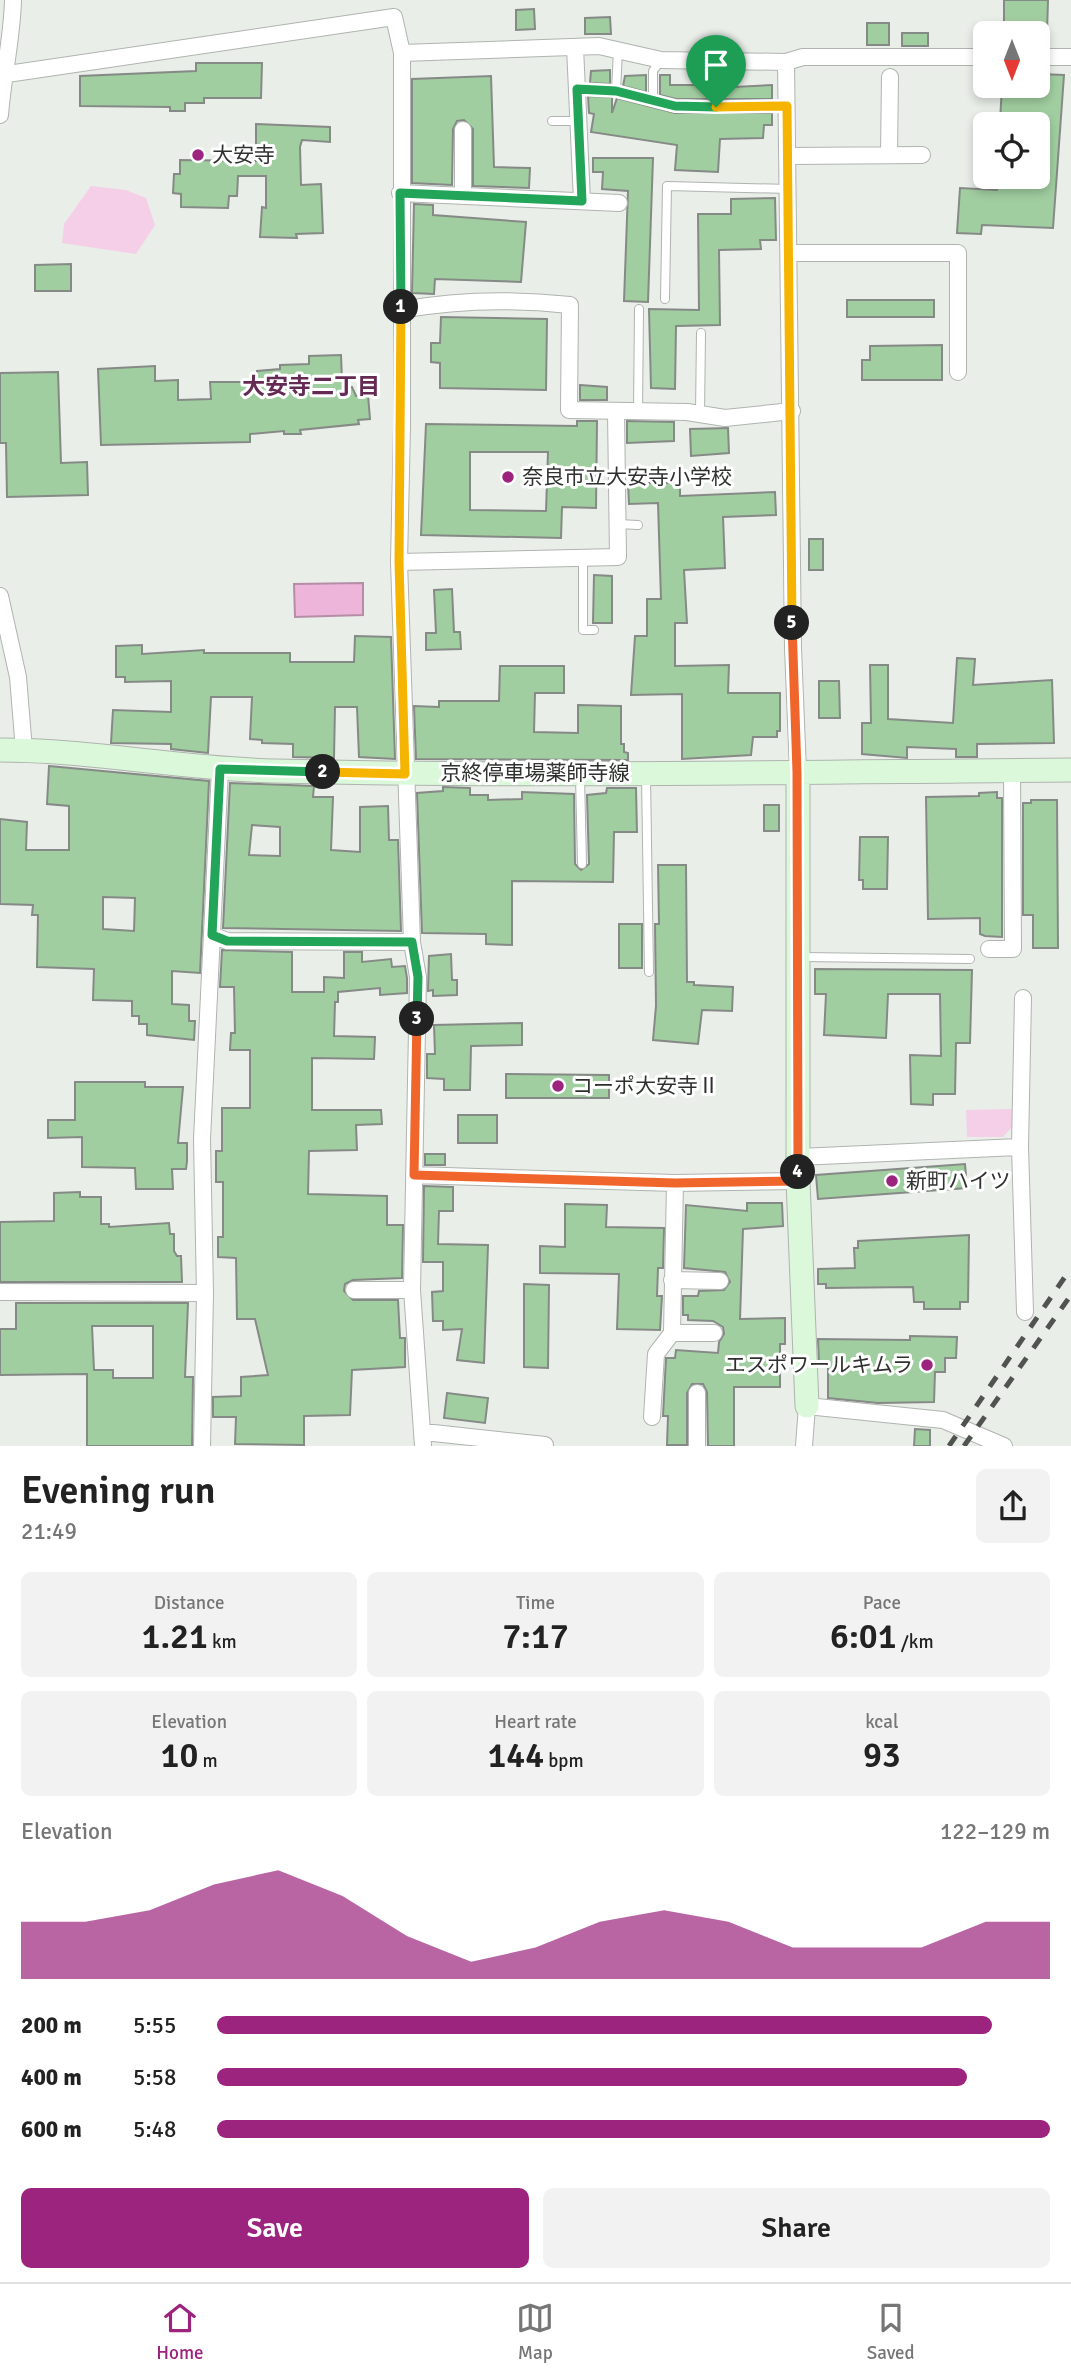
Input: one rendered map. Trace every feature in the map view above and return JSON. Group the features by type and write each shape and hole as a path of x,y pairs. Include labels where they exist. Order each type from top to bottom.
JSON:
{"main road":[{"name":"京終停車場薬師寺線","path":"0,750 220,769 405,774 1071,769"},
{"path":"797,772 798,1181 807,1406"}],"street":[{"path":"0,115 2,75 12,35 13,0"},
{"path":"2,75 394,8 402,53 399,562 412,942 418,977 412,1290 416,1377 424,1439 545,1445"},
{"path":"402,53 599,46 662,60 705,62 786,62 803,57 973,63"},
{"path":"575,47 582,201"},
{"path":"1050,57 1071,57"},
{"path":"786,62 797,772"},
{"path":"889,155 890,77"},
{"path":"463,130 463,194"},
{"path":"789,156 922,155"},
{"path":"400,193 551,195 582,201 619,203"},
{"path":"789,253 958,253 958,372"},
{"path":"401,310 432,304 521,300 570,305 569,410 700,414 724,418 792,411"},
{"path":"399,562 618,557 616,412"},
{"path":"0,596 19,677 23,750"},
{"path":"202,1446 205,1293 202,1139 220,769"},
{"path":"989,949 1013,949 1012,770"},
{"path":"212,935 227,941 412,942"},
{"path":"1023,998 1020,1147 1024,1312"},
{"path":"799,1157 1020,1147"},
{"path":"414,1175 675,1183 798,1181"},
{"path":"652,1417 656,1354 673,1333 675,1183"},
{"path":"672,1280 720,1281"},
{"path":"354,1290 412,1290"},
{"path":"0,1292 205,1293"},
{"path":"673,1333 714,1333"},
{"path":"697,1393 697,1446"},
{"path":"804,1446 807,1406 943,1420 1004,1446"}],"lane":[{"path":"616,91 618,50"},
{"path":"653,101 653,71 662,60"},
{"path":"705,62 716,73 716,107"},
{"path":"577,89 616,91 675,106 787,106"},
{"path":"552,121 580,121"},
{"path":"665,299 667,186 789,189"},
{"path":"638,412 639,309"},
{"path":"700,414 701,333"},
{"path":"618,524 638,526"},
{"path":"583,558 583,630 594,630"},
{"path":"580,773 582,864"},
{"path":"646,773 649,972"},
{"path":"798,957 970,959"}],"shaded area":[{"path":"91,186 126,190 146,198 155,225 136,254 62,243 64,224"},
{"path":"363,583 363,615 295,617 294,584"},
{"path":"1013,1109 1012,1127 1003,1137 967,1137 966,1110"}],"building":[{"path":"1004,0 1048,0 1047,21 1004,21"},
{"path":"534,9 535,29 516,30 516,10"},
{"path":"610,17 611,34 585,34 585,18"},
{"path":"867,23 889,23 889,45 867,45"},
{"path":"902,33 928,33 928,46 902,46"},
{"path":"196,63 262,63 261,98 204,98 204,103 185,103 185,111 170,111 170,107 80,106 80,76 196,71"},
{"path":"610,70 610,84 590,83 591,71"},
{"path":"1050,74 1064,75 1053,228 982,225 981,234 957,233 960,188 1050,189 1050,112 1001,112 1001,98 1050,98"},
{"path":"646,75 646,92 623,86 625,76"},
{"path":"660,75 670,75 670,85 698,85 698,79 709,79 709,99 676,99 660,95"},
{"path":"491,76 494,167 530,168 529,188 473,186 473,129 464,120 457,121 453,129 452,185 412,183 412,79"},
{"path":"734,78 734,87 772,85 772,99 723,99 723,79"},
{"path":"588,96 612,97 612,113 617,98 675,113 772,113 772,125 764,125 763,138 720,139 718,172 675,170 677,145 591,132 594,114 589,113"},
{"path":"256,124 330,127 330,142 302,140 300,147 301,185 321,184 323,233 296,234 297,238 260,237 262,207 266,208 266,176 238,176 237,196 229,196 228,208 181,207 181,194 173,193 174,174 180,174 180,160 256,161"},
{"path":"593,158 653,158 648,302 624,301 628,191 602,189 603,172 593,172"},
{"path":"775,198 776,240 760,240 761,249 719,250 720,325 676,326 675,389 651,388 649,309 699,310 698,214 731,214 731,199"},
{"path":"414,204 433,205 433,215 526,222 521,282 435,279 434,294 412,293"},
{"path":"71,264 71,291 35,291 35,265"},
{"path":"847,300 934,300 934,317 847,317"},
{"path":"441,317 547,319 546,390 440,388 440,363 431,362 431,343 440,343"},
{"path":"942,345 942,380 862,380 862,360 870,360 870,346"},
{"path":"341,355 342,381 345,388 352,387 356,396 368,395 370,419 358,420 359,424 300,430 301,434 284,434 284,431 250,434 250,442 101,445 98,369 155,366 155,381 178,380 178,400 211,399 210,382 257,382 257,371 280,369 280,365 309,364 309,356"},
{"path":"58,372 61,463 87,462 88,495 7,497 6,443 0,443 0,373"},
{"path":"580,385 607,387 607,400 580,400"},
{"path":"577,421 597,421 596,508 562,507 561,538 421,535 426,424 577,426","holes":["470,452 548,452 546,511 470,510"]},
{"path":"627,421 674,422 674,441 627,443"},
{"path":"728,428 729,453 691,456 690,429"},
{"path":"628,483 680,483 680,496 775,492 776,515 723,517 725,568 684,570 687,623 675,623 675,666 729,665 728,693 780,693 780,731 777,731 777,737 753,737 751,755 682,759 682,694 631,695 635,636 647,636 647,599 661,599 658,503 629,504"},
{"path":"809,539 823,539 823,570 809,570"},
{"path":"594,575 612,576 612,623 593,623"},
{"path":"452,589 454,632 460,632 461,649 426,650 426,633 436,633 434,590"},
{"path":"355,636 391,637 395,759 359,757 357,707 335,707 334,758 293,757 293,744 262,743 262,740 250,739 252,697 211,697 208,753 171,749 171,744 111,743 113,710 171,712 171,681 125,682 125,677 116,677 116,646 142,645 142,654 204,650 204,653 290,653 290,662 354,662"},
{"path":"957,658 975,659 973,685 1052,680 1054,743 977,744 977,757 956,757 956,749 907,747 907,758 862,754 862,723 871,723 870,665 888,665 888,719 953,723"},
{"path":"500,666 564,666 564,693 535,693 534,732 578,733 578,705 621,706 621,744 624,744 624,752 628,753 628,760 416,759 414,706 439,707 439,701 499,701"},
{"path":"819,681 839,681 840,718 819,718"},
{"path":"49,766 209,781 200,973 172,971 172,1004 189,1005 189,1021 195,1021 194,1040 147,1035 147,1024 139,1024 139,1016 132,1016 132,1001 93,1000 94,969 37,967 38,915 32,915 33,905 0,904 0,819 27,822 26,850 69,850 69,806 47,804","holes":["103,897 135,898 134,931 103,929"]},
{"path":"230,783 314,786 313,797 333,797 331,850 360,852 360,807 388,806 389,840 398,840 401,931 223,928","holes":["252,825 280,827 280,856 249,855"]},
{"path":"443,787 470,788 470,795 488,795 488,800 522,799 522,792 574,794 575,864 581,870 589,864 587,795 606,793 607,788 636,788 637,832 614,832 613,882 512,881 512,945 486,944 486,934 422,933 417,793 443,791"},
{"path":"997,792 997,798 1002,798 1002,937 980,934 980,918 928,919 926,797 979,796 979,793"},
{"path":"1031,800 1057,800 1058,948 1033,948 1033,915 1023,915 1023,803 1031,803"},
{"path":"764,805 779,805 779,831 764,831"},
{"path":"860,837 888,837 887,889 863,889 863,880 859,880"},
{"path":"658,865 686,865 687,982 694,982 694,985 733,987 732,1011 702,1010 698,1044 653,1040 656,1006 655,924 659,924"},
{"path":"619,924 642,924 642,968 619,968"},
{"path":"222,950 292,952 292,992 324,992 324,977 344,978 344,952 362,952 362,962 391,959 392,967 405,966 407,978 407,993 380,995 380,988 338,992 334,1036 375,1037 374,1059 312,1058 312,1110 381,1110 382,1124 356,1125 357,1150 309,1151 308,1194 387,1196 387,1225 403,1225 402,1278 353,1280 345,1284 344,1291 353,1300 398,1300 400,1338 405,1338 405,1367 352,1370 350,1415 304,1416 304,1445 235,1444 236,1417 213,1417 213,1397 241,1396 241,1377 268,1375 255,1319 237,1319 236,1258 218,1257 218,1237 223,1237 223,1182 216,1182 216,1151 222,1151 222,1108 250,1108 250,1050 230,1050 231,1033 235,1033 234,987 220,987"},
{"path":"451,954 452,980 457,980 457,995 433,996 433,990 428,991 429,956"},
{"path":"815,969 972,970 970,1043 956,1043 955,1094 933,1094 933,1105 911,1104 910,1055 941,1056 940,994 888,994 886,1038 824,1035 826,994 815,994"},
{"path":"522,1023 522,1045 471,1046 470,1090 444,1090 444,1079 427,1078 427,1054 435,1054 434,1025"},
{"name":"コーポ大安寺Ⅱ","path":"506,1074 609,1075 609,1098 506,1098"},
{"path":"75,1082 145,1082 145,1087 183,1087 178,1143 187,1143 187,1161 186,1169 172,1169 173,1189 136,1189 135,1168 82,1167 82,1137 48,1138 48,1120 75,1120"},
{"path":"458,1115 497,1115 497,1143 458,1143"},
{"path":"425,1154 445,1154 445,1165 425,1165"},
{"name":"新町ハイツ","path":"965,1164 967,1188 818,1199 816,1175"},
{"path":"424,1186 453,1187 453,1211 439,1211 438,1244 488,1245 484,1363 457,1360 462,1329 443,1330 443,1321 433,1321 432,1292 443,1291 443,1262 423,1262"},
{"path":"80,1192 80,1197 101,1197 101,1224 109,1224 109,1227 169,1223 170,1234 174,1234 174,1251 177,1256 181,1256 182,1282 0,1282 0,1222 54,1221 54,1193"},
{"path":"747,1203 782,1203 783,1226 743,1229 740,1319 785,1318 785,1344 780,1344 780,1387 734,1387 734,1446 708,1446 707,1392 703,1384 692,1384 687,1393 687,1445 667,1445 668,1416 663,1416 666,1358 675,1358 676,1350 718,1353 719,1342 724,1334 723,1327 713,1321 688,1320 688,1315 683,1315 683,1296 698,1296 699,1291 724,1290 730,1282 725,1272 684,1268 686,1205 747,1211"},
{"path":"565,1204 607,1205 606,1227 664,1228 663,1268 658,1268 657,1296 662,1296 660,1330 617,1329 619,1274 540,1273 540,1246 565,1247"},
{"path":"969,1235 968,1302 960,1302 960,1309 924,1309 924,1302 914,1302 913,1287 826,1288 826,1284 818,1284 818,1269 855,1268 854,1248 858,1248 858,1241"},
{"path":"524,1284 549,1285 548,1368 524,1367"},
{"path":"16,1303 188,1303 185,1377 193,1377 192,1446 87,1446 87,1374 0,1375 0,1329 16,1329","holes":["92,1326 153,1326 153,1378 113,1378 113,1370 94,1370"]},
{"path":"910,1336 957,1337 956,1358 945,1358 945,1372 935,1372 934,1402 878,1403 828,1398 828,1363 819,1363 818,1339 910,1340"},
{"path":"447,1393 488,1398 485,1423 444,1418"},
{"path":"915,1429 930,1430 930,1446 914,1446"}],"railway":[{"path":"949,1446 1071,1268"},
{"path":"964,1446 1071,1295"}],"place":[{"name":"大安寺","path":"198,155"},
{"name":"奈良市立大安寺小学校","path":"508,477"},
{"name":"コーポ大安寺Ⅱ","path":"558,1086"},
{"name":"新町ハイツ","path":"892,1181"},
{"name":"エスポワールキムラ","path":"927,1365"}],"district":[{"name":"大安寺二丁目","path":"311,386"}],"route":[{"path":"577,89 616,91 675,106 716,107 787,106 793,648 797,772 798,1181 675,1183 414,1175 418,977 412,942 227,941 212,935 220,769 405,774 399,562 402,427 400,193 582,201 577,89"}]}
